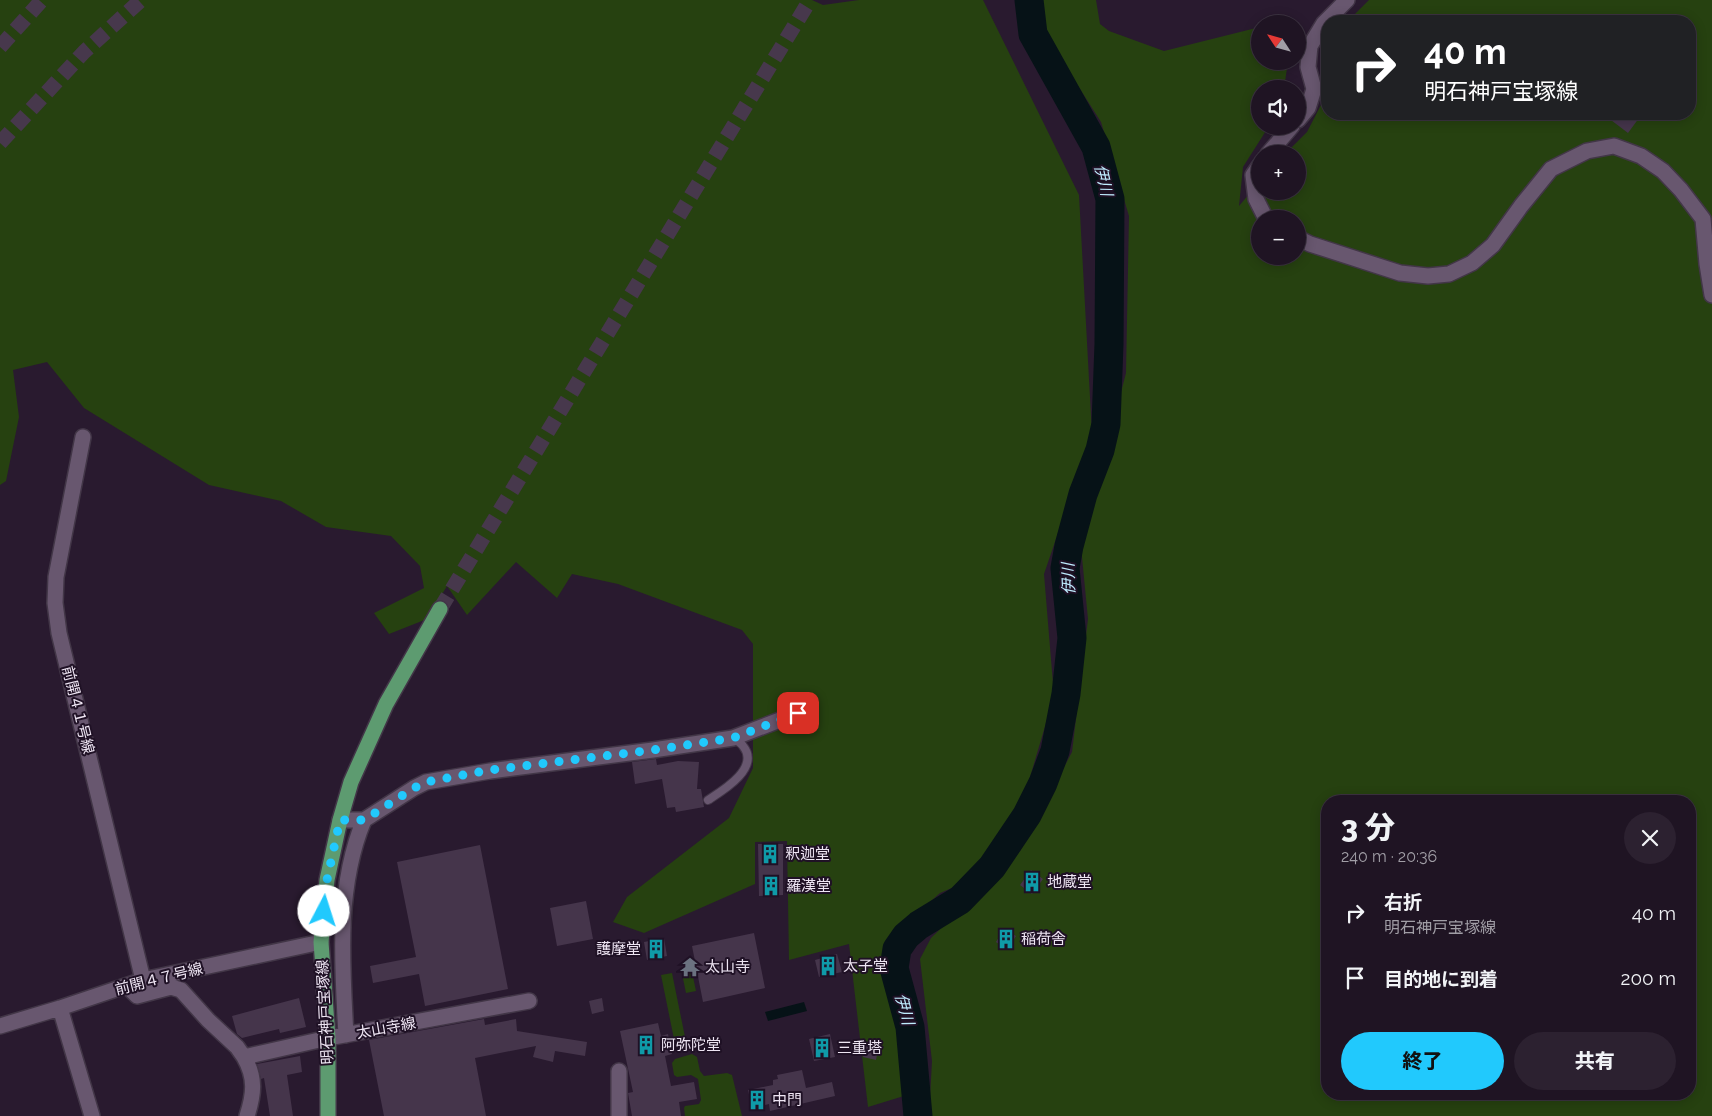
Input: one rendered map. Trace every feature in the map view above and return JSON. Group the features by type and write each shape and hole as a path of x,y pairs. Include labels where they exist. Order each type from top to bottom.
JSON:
{"main road":[{"name":"明石神戸宝塚線","path":"328,1116 328,1038 321,942 327,880 340,820 351,782 386,704 440,609"}],"street":[{"path":"1332,15 1347,0"},
{"path":"1306,110 1314,89 1308,67 1310,46 1321,28"},
{"path":"1276,145 1284,135"},
{"path":"1306,242 1400,273 1428,276 1449,274 1472,262 1493,245 1551,169 1588,151 1614,146 1641,156 1663,171 1681,190 1708,225 1707,264 1712,295"},
{"name":"前開４１号線","path":"83,437 56,577 55,603 59,633 143,980"},
{"path":"340,820 364,820 426,782 490,770 733,738 798,713"},
{"path":"346,1035 342,956 346,893 356,839 364,820"},
{"name":"前開４７号線","path":"0,1026 143,980 321,942"},
{"path":"127,986 137,996 172,987 181,990 237,1047 244,1057 254,1081 247,1116"},
{"name":"太山寺線","path":"244,1057 328,1038 529,1001"},
{"path":"60,1008 92,1116"},
{"path":"619,1071 619,1116"}],"lane":[{"path":"708,800 734,783 744,770 747,758 744,746 733,738"}],"green space":[{"path":"0,0 812,0 823,5 859,0 983,0 1079,195 1092,434 1044,574 1054,696 1025,794 1006,828 966,882 940,893 885,942 906,1027 907,1095 868,1107 849,944 789,960 787,841 755,842 755,884 644,933 613,922 627,897 729,818 753,768 753,644 742,630 618,584 572,574 557,598 516,562 467,615 447,586 427,619 389,634 374,613 424,588 420,566 391,536 326,527 281,501 209,485 84,408 47,362 13,370 19,417 6,481 0,485"},
{"path":"1038,0 1096,0 1100,24 1109,31 1164,51 1251,29 1251,70 1287,70 1285,80 1251,80 1251,135 1263,135 1257,145 1251,145 1251,154 1243,167 1239,206 1251,192 1251,200 1306,200 1306,145 1294,145 1306,135 1321,105 1321,120 1696,120 1696,15 1354,15 1369,0 1712,0 1712,1116 929,1116 932,1061 920,959 931,938 1020,851 1072,752 1088,619 1081,547 1126,373 1129,216 1101,122 1043,31"},
{"path":"691,967 696,991 686,993 681,969"},
{"path":"672,973 685,1037 674,1039 661,975"},
{"path":"692,1054 697,1057 700,1071 704,1076 727,1073 732,1075 742,1116 685,1116 685,1106 699,1104 701,1100 698,1079 691,1075 677,1077 674,1075 672,1063 675,1059"}],"shaded area":[{"path":"804,1002 807,1011 768,1021 765,1012"}],"building":[{"path":"1611,120 1638,120 1628,133"},
{"path":"656,759 657,765 678,761 699,762 697,789 701,789 704,807 676,812 675,807 667,808 662,779 635,784 632,762"},
{"path":"758,844 783,844 783,895 759,896"},
{"path":"480,845 508,989 425,1006 419,974 373,983 370,966 416,957 397,862"},
{"name":"地蔵堂","path":"1031,870 1043,879 1032,894 1020,885"},
{"path":"586,901 593,939 557,946 550,908"},
{"name":"稲荷舎","path":"1004,929 1016,936 1007,950 996,942"},
{"path":"754,933 765,988 703,1002 692,946"},
{"name":"護摩堂","path":"664,938 667,956 647,960 644,942"},
{"name":"太子堂","path":"837,954 842,972 819,977 815,960"},
{"path":"299,998 306,1027 280,1033 279,1029 242,1038 237,1034 232,1016"},
{"path":"602,998 604,1011 592,1014 589,1001"},
{"path":"484,1019 485,1025 516,1019 517,1031 587,1042 585,1056 555,1051 553,1062 533,1057 536,1046 475,1058 486,1116 384,1116 369,1040"},
{"path":"658,1023 661,1036 668,1034 672,1054 665,1056 671,1086 694,1082 697,1099 679,1102 681,1116 632,1116 628,1093 633,1092 620,1031"},
{"name":"三重塔","path":"830,1034 835,1057 814,1061 809,1039"},
{"path":"867,1042 879,1045 876,1060 863,1057"},
{"path":"300,1056 302,1072 287,1075 293,1116 270,1116 264,1078 261,1079 257,1064"},
{"path":"802,1070 806,1088 832,1082 835,1096 770,1111 769,1104 752,1108 748,1090 773,1085 773,1080 778,1079 777,1075"}],"waterway":[{"name":"伊川","path":"918,1116 910,1027 894,968 897,949 906,936 919,925 960,900 992,867 1027,815 1043,783 1055,751 1066,694 1072,638 1065,568 1083,494 1100,450 1106,424 1109,344 1110,199 1096,147 1033,34 1029,0"}],"tunnel":[{"path":"0,47 42,0"},
{"path":"0,143 84,52 141,0"},
{"path":"440,609 810,0"}],"place":[{"name":"釈迦堂","path":"770,854"},
{"name":"地蔵堂","path":"1032,882"},
{"name":"羅漢堂","path":"771,886"},
{"name":"稲荷舎","path":"1006,939"},
{"name":"護摩堂","path":"656,949"},
{"name":"太子堂","path":"828,966"},
{"name":"太山寺","path":"690,967"},
{"name":"阿弥陀堂","path":"646,1045"},
{"name":"三重塔","path":"822,1048"},
{"name":"中門","path":"757,1100"}],"route":[{"path":"324,911 327,880 340,820 364,820 426,782 490,770 733,738 798,713"}]}
